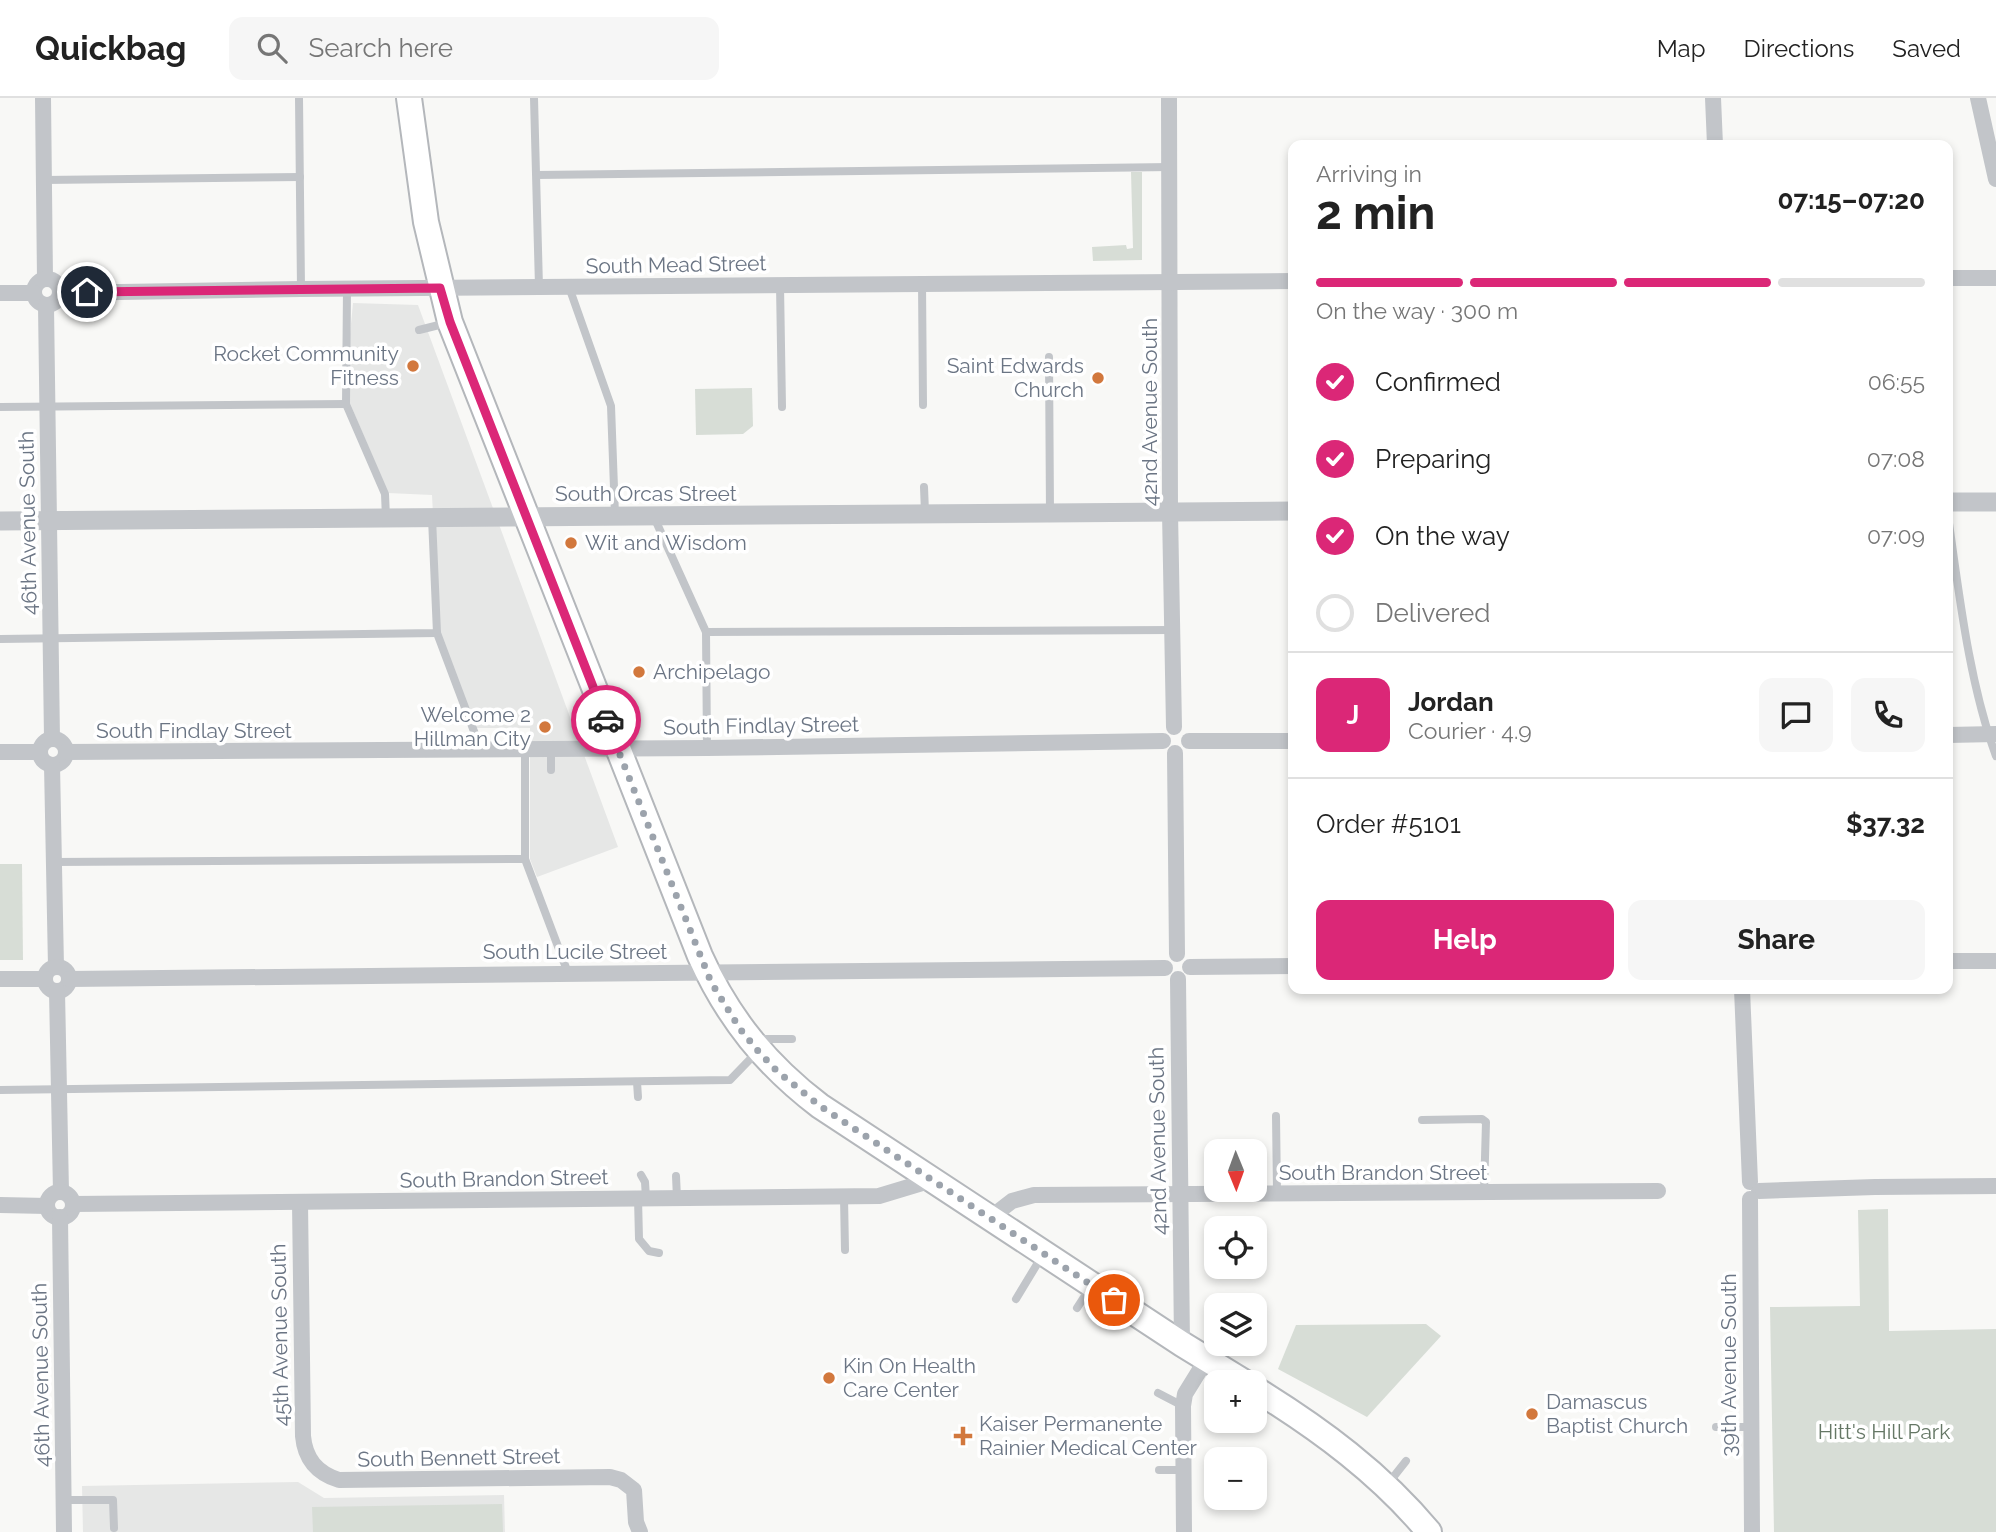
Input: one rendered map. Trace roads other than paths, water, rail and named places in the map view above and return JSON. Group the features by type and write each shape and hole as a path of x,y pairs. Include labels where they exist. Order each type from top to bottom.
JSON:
{"main road":[{"path":"409,98 426,222 450,322 617,748 708,973 725,1006 753,1045 777,1071 820,1106 1223,1370"},
{"path":"1267,1397 1353,1456 1387,1485 1429,1532"}],"street":[{"path":"43,98 45,279"},
{"name":"42nd Avenue South","path":"1169,98 1170,512 1174,727"},
{"path":"1713,98 1715,140"},
{"path":"1978,98 1996,179"},
{"path":"1953,278 1996,278"},
{"path":"45,279 57,284 60,293 56,303 46,306 39,303 34,293 38,283 45,279"},
{"name":"South Mead Street","path":"60,293 1288,281"},
{"path":"0,293 34,293"},
{"name":"46th Avenue South","path":"46,306 52,739"},
{"path":"1953,502 1996,502"},
{"name":"South Orcas Street","path":"0,521 1288,510"},
{"path":"1174,727 1186,731 1189,741 1185,750 1175,753 1169,751 1163,741 1167,731 1174,727"},
{"path":"1953,735 1992,734"},
{"path":"52,739 63,744 66,752 61,762 52,765 44,762 39,752 44,742 52,739"},
{"name":"South Findlay Street","path":"66,752 707,748 1163,741"},
{"path":"1189,741 1288,741"},
{"path":"0,752 39,752"},
{"path":"1175,753 1177,954"},
{"path":"52,765 61,1192"},
{"path":"1177,954 1186,958 1190,967 1187,975 1171,973 1168,958 1177,954"},
{"path":"1953,961 1996,961"},
{"path":"1190,967 1288,966"},
{"name":"South Lucile Street","path":"0,979 568,973 1171,973"},
{"name":"42nd Avenue South","path":"1171,973 1180,1194 1182,1345"},
{"name":"39th Avenue South","path":"1742,994 1753,1191 1750,1427 1752,1532"},
{"name":"South Brandon Street","path":"73,1204 844,1197 879,1196 932,1180"},
{"path":"1753,1191 1996,1186"},
{"name":"South Brandon Street","path":"990,1218 1013,1201 1034,1195 1657,1191"},
{"path":"61,1192 68,1194 73,1204 68,1215 60,1217 52,1214 47,1206 51,1196 61,1192"},
{"name":"45th Avenue South","path":"300,1202 303,1436 304,1446 313,1465"},
{"path":"0,1205 47,1206"},
{"name":"46th Avenue South","path":"60,1217 64,1532"},
{"path":"1184,1532 1183,1406 1185,1394 1206,1360"},
{"name":"South Bennett Street","path":"313,1465 330,1477 340,1480 610,1477 621,1480 634,1490 636,1521 640,1532"}],"lane":[{"path":"299,98 301,289"},
{"path":"534,98 539,287"},
{"path":"537,174 1171,167"},
{"path":"44,180 300,177"},
{"path":"922,284 923,405"},
{"path":"780,285 782,407"},
{"path":"569,286 611,406 615,517"},
{"path":"346,289 346,404 384,494 386,518"},
{"path":"419,330 450,322"},
{"path":"1049,358 1050,513"},
{"path":"0,407 346,404"},
{"path":"925,487 925,514"},
{"path":"654,517 706,632 707,748"},
{"path":"432,518 437,633 481,750"},
{"path":"1953,550 1964,625 1996,756"},
{"path":"706,632 1172,630"},
{"path":"0,639 437,633"},
{"path":"525,749 525,859 568,973"},
{"path":"551,749 551,770"},
{"path":"54,862 525,859"},
{"path":"0,1090 730,1080 753,1045 792,1039"},
{"path":"637,1082 638,1097"},
{"path":"1276,1116 1277,1194"},
{"path":"1422,1119 1482,1119 1486,1122 1484,1193"},
{"path":"641,1175 645,1182 639,1239 649,1251 659,1253"},
{"path":"676,1176 677,1198"},
{"path":"844,1197 845,1250"},
{"path":"1017,1299 1044,1254"},
{"path":"1077,1308 1092,1285"},
{"path":"1158,1393 1183,1406"},
{"path":"1716,1427 1750,1427"},
{"path":"1387,1485 1406,1461"},
{"path":"1159,1470 1184,1470"},
{"path":"63,1500 113,1500 114,1528"}],"place":[{"name":"Rocket Community Fitness","path":"413,366"},
{"name":"Saint Edwards Church","path":"1098,378"},
{"name":"Wit and Wisdom","path":"571,543"},
{"name":"Archipelago","path":"639,672"},
{"name":"Welcome 2 Hillman City","path":"545,727"},
{"name":"Kin On Health Care Center","path":"829,1378"},
{"name":"Damascus Baptist Church","path":"1532,1414"},
{"name":"Kaiser Permanente Rainier Medical Center","path":"963,1436"}],"park label":[{"name":"Hitt's Hill Park","path":"1884,1432"}]}
